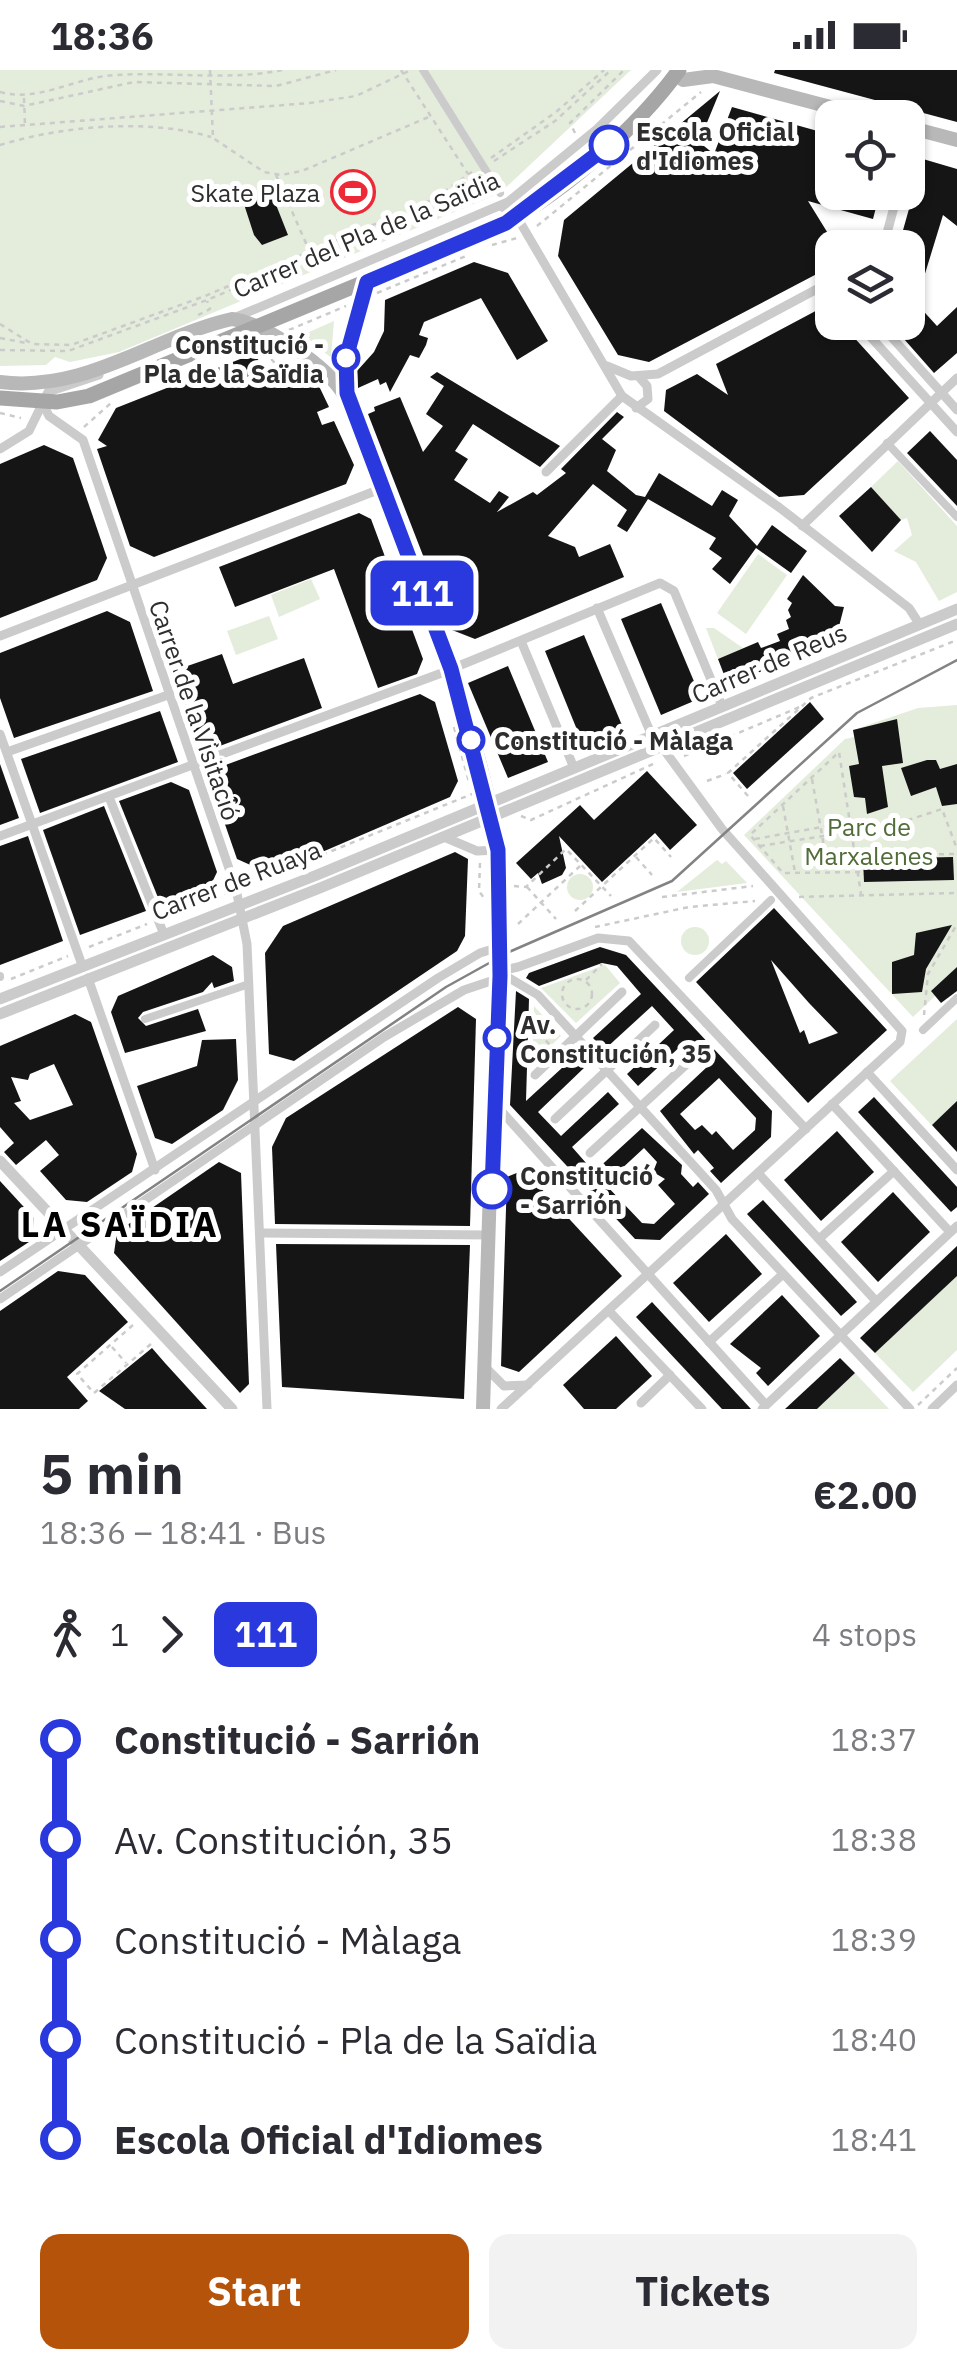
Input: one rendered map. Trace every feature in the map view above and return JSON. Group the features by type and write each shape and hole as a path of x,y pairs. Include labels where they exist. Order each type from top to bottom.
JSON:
{"main road":[{"name":"Carrer del Pla de la Saïdia","path":"42,402 101,391 260,334 373,287 517,216 633,124 685,73"},
{"path":"685,73 712,76 815,103"},
{"path":"925,131 957,140"},
{"name":"Carrer del Pla de la Saïdia","path":"354,414 344,368 373,287"},
{"name":"Carrer del Pla de la Saïdia","path":"2,388 80,376 232,319 332,376 354,414"},
{"path":"2,388 42,402"},
{"path":"354,414 451,669 498,850 500,962 483,1409"}],"street":[{"path":"422,70 500,193"},
{"name":"Carrer del Pla de la Saïdia","path":"232,319 501,206 596,128 655,72"},
{"path":"501,206 517,216 620,393 909,608 920,624"},
{"path":"546,472 635,377 658,374 815,290"},
{"name":"Carrer del Pla de la Saïdia","path":"42,402 52,390 115,369 178,340"},
{"path":"872,340 957,432"},
{"path":"894,340 957,410"},
{"path":"606,366 647,386 648,399 636,408"},
{"path":"802,526 957,378"},
{"path":"0,449 29,431 42,402"},
{"name":"Carrer de la Visitació","path":"42,402 49,416 83,440 240,910 249,984 268,1409"},
{"path":"888,443 957,517"},
{"path":"0,636 383,488"},
{"path":"0,836 451,669 655,584 670,586 722,706"},
{"path":"597,608 652,736"},
{"name":"Carrer de Reus","path":"489,810 574,768 957,609"},
{"name":"Carrer de Reus","path":"489,810 662,747 957,624"},
{"path":"522,640 574,768"},
{"path":"6,752 168,695"},
{"path":"0,734 155,1170"},
{"path":"501,1409 900,1042 902,1031 722,829 662,747"},
{"path":"108,797 163,932"},
{"name":"Carrer de Ruaya","path":"0,1014 163,932 240,910 442,837 489,810"},
{"name":"Carrer de Ruaya","path":"0,999 85,972 489,810"},
{"path":"442,837 473,850 498,850"},
{"path":"688,978 771,900"},
{"path":"0,1272 480,953 509,969 598,938 629,940 806,1129"},
{"path":"500,962 538,995 727,1202 732,1218 912,1409"},
{"path":"0,1299 82,1246 256,1120 500,962"},
{"path":"518,967 518,980"},
{"path":"145,1019 249,984"},
{"path":"535,1075 622,992"},
{"path":"920,1026 957,998"},
{"path":"555,1119 655,1025"},
{"path":"590,1154 689,1062"},
{"path":"867,1072 957,1170"},
{"path":"495,1104 764,1407 954,1229 832,1104"},
{"path":"0,1160 232,1409"},
{"path":"819,1239 894,1171"},
{"path":"758,1174 876,1301"},
{"path":"262,1234 489,1235"},
{"path":"709,1342 784,1274"},
{"path":"610,1312 702,1409"},
{"path":"485,1365 504,1386 530,1384"},
{"path":"641,1402 670,1375"},
{"path":"932,1409 957,1386"}],"path":[{"path":"0,92 24,96 102,76 209,72 235,76 282,70"},
{"path":"0,102 24,106 112,84 276,86 336,70"},
{"path":"0,128 356,96 410,70"},
{"path":"494,156 556,112 604,70"},
{"path":"0,350 68,351 438,203 555,120 610,70"},
{"path":"575,128 570,123 624,70"},
{"path":"209,72 213,138"},
{"path":"0,338 71,345 206,298 434,199 468,175 402,72"},
{"path":"532,229 705,88"},
{"path":"24,96 25,126"},
{"path":"0,145 36,136 152,126 213,138 237,158 276,174 302,170 431,116"},
{"path":"276,174 310,251"},
{"path":"540,216 544,221"},
{"path":"489,246 521,236"},
{"path":"373,287 470,254"},
{"path":"286,331 343,308"},
{"path":"0,324 32,344"},
{"path":"260,334 256,344 280,369 314,377"},
{"path":"78,430 119,399"},
{"path":"0,413 25,420"},
{"path":"680,758 957,640"},
{"path":"707,781 728,774 802,706"},
{"path":"244,887 472,794 452,715"},
{"path":"860,872 783,873 750,835 839,752 858,855 860,872 861,894"},
{"path":"518,814 531,820 657,762 664,764"},
{"path":"728,774 748,796"},
{"path":"812,777 828,872"},
{"path":"783,805 795,873"},
{"path":"760,846 893,825 942,809 957,852 858,855"},
{"path":"754,839 852,821"},
{"path":"948,824 957,824"},
{"path":"576,911 654,838 672,857"},
{"path":"514,886 526,886 566,849 610,896"},
{"path":"635,856 652,875"},
{"path":"481,858 479,891 488,904"},
{"path":"518,924 582,866"},
{"path":"526,886 556,919"},
{"path":"662,897 753,886"},
{"path":"799,897 957,894"},
{"path":"164,917 221,895"},
{"path":"608,922 727,902 771,900"},
{"path":"80,951 154,920"},
{"path":"920,1026 932,966 957,924"},
{"path":"0,979 70,955"},
{"path":"568,982 585,982 602,964"},
{"path":"564,977 568,982"},
{"path":"568,982 563,1000 578,1009 592,996 585,982"},
{"path":"531,1030 538,1030 550,1020"},
{"path":"538,1030 552,1048"},
{"path":"133,1325 77,1374 94,1393 151,1344"},
{"path":"110,1345 127,1364"},
{"path":"912,1409 957,1368"}],"green space":[{"path":"0,70 631,70 500,193 119,352 70,362 55,357 46,365 0,366"},
{"path":"334,321 331,357 300,336"},
{"path":"898,461 957,526 957,592 939,601 916,562 894,551 912,535 907,518 901,520 871,487"},
{"path":"758,554 787,575 746,634 717,613"},
{"path":"311,579 320,599 279,617 271,595"},
{"path":"269,616 278,639 236,655 227,631"},
{"path":"706,628 714,628 743,648 718,659"},
{"name":"Parc de Marxalenes","path":"957,705 957,967 931,991 935,996 913,1017 744,835 845,739 854,737 853,730 918,708"},
{"path":"717,860 722,864 726,861 747,883 677,892"},
{"path":"580,874 589,878 593,887 589,896 580,900 571,896 567,887 571,878"},
{"path":"695,927 705,931 709,941 705,951 695,955 685,951 681,941 685,931"},
{"path":"605,965 620,983 576,1023 541,988"},
{"path":"534,1007 561,1036 532,1064"},
{"path":"957,1019 957,1152 890,1081"},
{"path":"957,1276 957,1350 913,1392 875,1353"},
{"path":"855,1373 889,1409 817,1409"}],"building":[{"path":"957,70 957,122 925,113 925,100 875,100 774,73"},
{"path":"720,91 699,142 714,154 732,107 815,130 815,203 808,201 826,230 815,230 815,275 649,362 618,355 558,256 564,220"},
{"path":"925,160 957,169 957,226 943,215 925,274 925,230 903,230 909,210 925,210"},
{"path":"269,187 288,235 262,245 254,235 242,198"},
{"path":"840,210 875,210 873,219"},
{"path":"474,262 508,273 548,341 517,360 481,298 424,322 419,335 428,338 426,345 419,358 410,355 390,392 386,382 380,385 378,379 358,388 357,371 374,352 384,331 385,300"},
{"path":"957,307 957,353 934,373 905,340 925,340 925,313 937,326"},
{"path":"815,311 815,340 856,340 909,398 804,495 779,497 664,411 666,390 697,374 728,395 716,364"},
{"path":"253,354 272,375 318,384 329,407 317,412 322,425 334,421 354,465 346,484 154,557 130,546 97,449 107,446 98,440 116,408"},
{"path":"437,372 560,446 540,467 473,424 455,451 468,459 454,480 490,503 499,491 509,497 497,512 533,492 537,495 566,473 561,469 617,412 624,417 602,439 616,450 607,471 636,495 645,497 659,473 712,506 722,490 738,500 729,516 757,546 772,525 807,551 791,573 756,548 730,584 712,569 722,558 709,549 716,538 648,499 627,532 617,526 627,510 593,484 548,536 575,547 579,557 610,544 624,577 475,639 452,630 368,414 375,411 374,407 400,397 423,452 443,426 426,414 444,386 430,377"},
{"path":"930,431 957,460 957,506 907,453"},
{"path":"44,445 73,458 107,558 97,580 0,618 0,464"},
{"path":"871,487 901,520 872,552 839,516"},
{"path":"359,513 371,519 423,659 417,674 378,688 334,569 235,607 219,567"},
{"path":"803,575 835,606 844,607 837,634 819,642 821,647 728,685 718,659 758,642 761,648 780,641 777,634 789,629 786,620 791,617 788,610 792,603 787,599"},
{"path":"661,603 701,698 661,715 621,619"},
{"path":"107,611 130,622 153,691 14,738 0,698 0,653"},
{"path":"584,635 624,730 584,747 545,651"},
{"path":"222,654 233,684 304,658 322,708 201,753 173,671"},
{"path":"508,666 548,762 508,778 468,683"},
{"path":"420,694 435,702 458,781 450,797 271,874 237,859 211,784 220,767"},
{"path":"810,702 824,719 747,789 733,773"},
{"path":"160,711 178,762 40,813 21,759"},
{"path":"897,719 903,763 882,766 888,807 867,814 865,798 854,797 849,766 859,764 853,730"},
{"path":"936,760 940,769 957,764 957,804 942,806 936,787 911,796 901,768"},
{"path":"0,764 19,818 0,825"},
{"path":"647,771 697,825 670,850 655,833 602,882 559,836 566,868 562,875 542,884 538,873 531,879 516,863 580,805 594,820"},
{"path":"171,782 189,790 217,872 210,887 161,905 119,801"},
{"path":"104,806 146,911 80,935 43,830"},
{"path":"28,836 63,941 0,965 0,846"},
{"path":"455,852 468,859 465,936 457,951 294,1061 269,1054 265,953 283,926"},
{"path":"953,857 954,880 864,882 863,859"},
{"path":"774,908 887,1030 808,1103 696,982","holes":["771,960 838,1033 809,1044 804,1030 800,1033"]},
{"path":"952,925 926,969 922,992 892,994 892,962 914,955 916,933"},
{"path":"600,947 626,955 772,1111 771,1137 721,1183 710,1171 714,1168 698,1150 694,1154 660,1111 708,1066 685,1042 638,1086 627,1074 674,1030 652,1006 604,1050 593,1038 641,994 617,966 602,963 539,986 526,978 529,973","holes":["719,1078 756,1118 755,1130 733,1150 716,1131 712,1135 702,1125 695,1130 680,1114"]},
{"path":"213,955 232,967 234,981 214,988 212,982 203,992 143,1012 138,1018 146,1026 198,1009 206,1031 125,1053 111,1012 118,996"},
{"path":"957,967 957,991 941,1003 931,991"},
{"path":"516,991 529,999 526,1101 575,1056 585,1067 538,1112 561,1136 608,1092 619,1104 572,1147 594,1172 642,1128 682,1165 681,1174 693,1187 698,1182 709,1194 660,1240 635,1239 510,1105","holes":["644,1148 657,1162 653,1172 665,1179 658,1185 675,1204 654,1224 642,1223 605,1184"]},
{"path":"458,1007 476,1019 470,1226 275,1224 272,1147 286,1118"},
{"path":"75,1014 91,1022 137,1154 132,1172 87,1202 66,1200 40,1171 59,1155 46,1140 16,1165 4,1152 14,1143 0,1127 0,1046","holes":["54,1064 73,1105 30,1120 14,1103 21,1101 11,1077 28,1080 30,1074"]},
{"path":"236,1039 238,1080 223,1110 172,1144 155,1138 137,1086 197,1066 202,1040"},
{"path":"874,1097 957,1187 957,1207 951,1212 858,1112"},
{"path":"957,1101 957,1152 932,1125"},
{"path":"837,1131 874,1172 821,1221 784,1180"},
{"path":"219,1162 241,1173 249,1384 240,1393 114,1253 117,1232"},
{"path":"524,1170 622,1276 519,1372 501,1366 507,1177"},
{"path":"0,1181 34,1218 32,1240 0,1261"},
{"path":"893,1192 930,1232 878,1282 841,1242"},
{"path":"763,1200 857,1302 841,1316 747,1214"},
{"path":"726,1234 762,1274 709,1322 673,1283"},
{"path":"276,1244 470,1245 464,1399 282,1387"},
{"path":"957,1246 957,1276 875,1353 860,1338"},
{"path":"58,1271 85,1275 128,1322 67,1377 88,1401 79,1409 0,1409 0,1311"},
{"path":"782,1295 820,1336 768,1386 756,1373 761,1368 730,1344"},
{"path":"652,1302 751,1409 722,1409 636,1317"},
{"path":"616,1336 652,1376 616,1409 584,1409 563,1385"},
{"path":"152,1348 207,1409 125,1409 99,1391"},
{"path":"840,1358 855,1373 817,1409 785,1409"}],"tram line":[{"path":"0,1291 446,987 509,952 672,881 857,713 957,660"}],"bus line":[{"name":"111","path":"492,1189 500,976 498,850 451,669 354,414 344,368 367,282 506,223 609,145"}],"place":[{"name":"Escola Oficial d'Idiomes","path":"609,145"},
{"name":"Skate Plaza","path":"353,192"},
{"name":"Constitució - Pla de la Saïdia","path":"346,358"},
{"name":"Constitució - Màlaga","path":"471,740"},
{"name":"Av. Constitución, 35","path":"497,1038"},
{"name":"Constitució - Sarrión","path":"492,1189"}],"district":[{"name":"LA SAÏDIA","path":"120,1224"}]}
